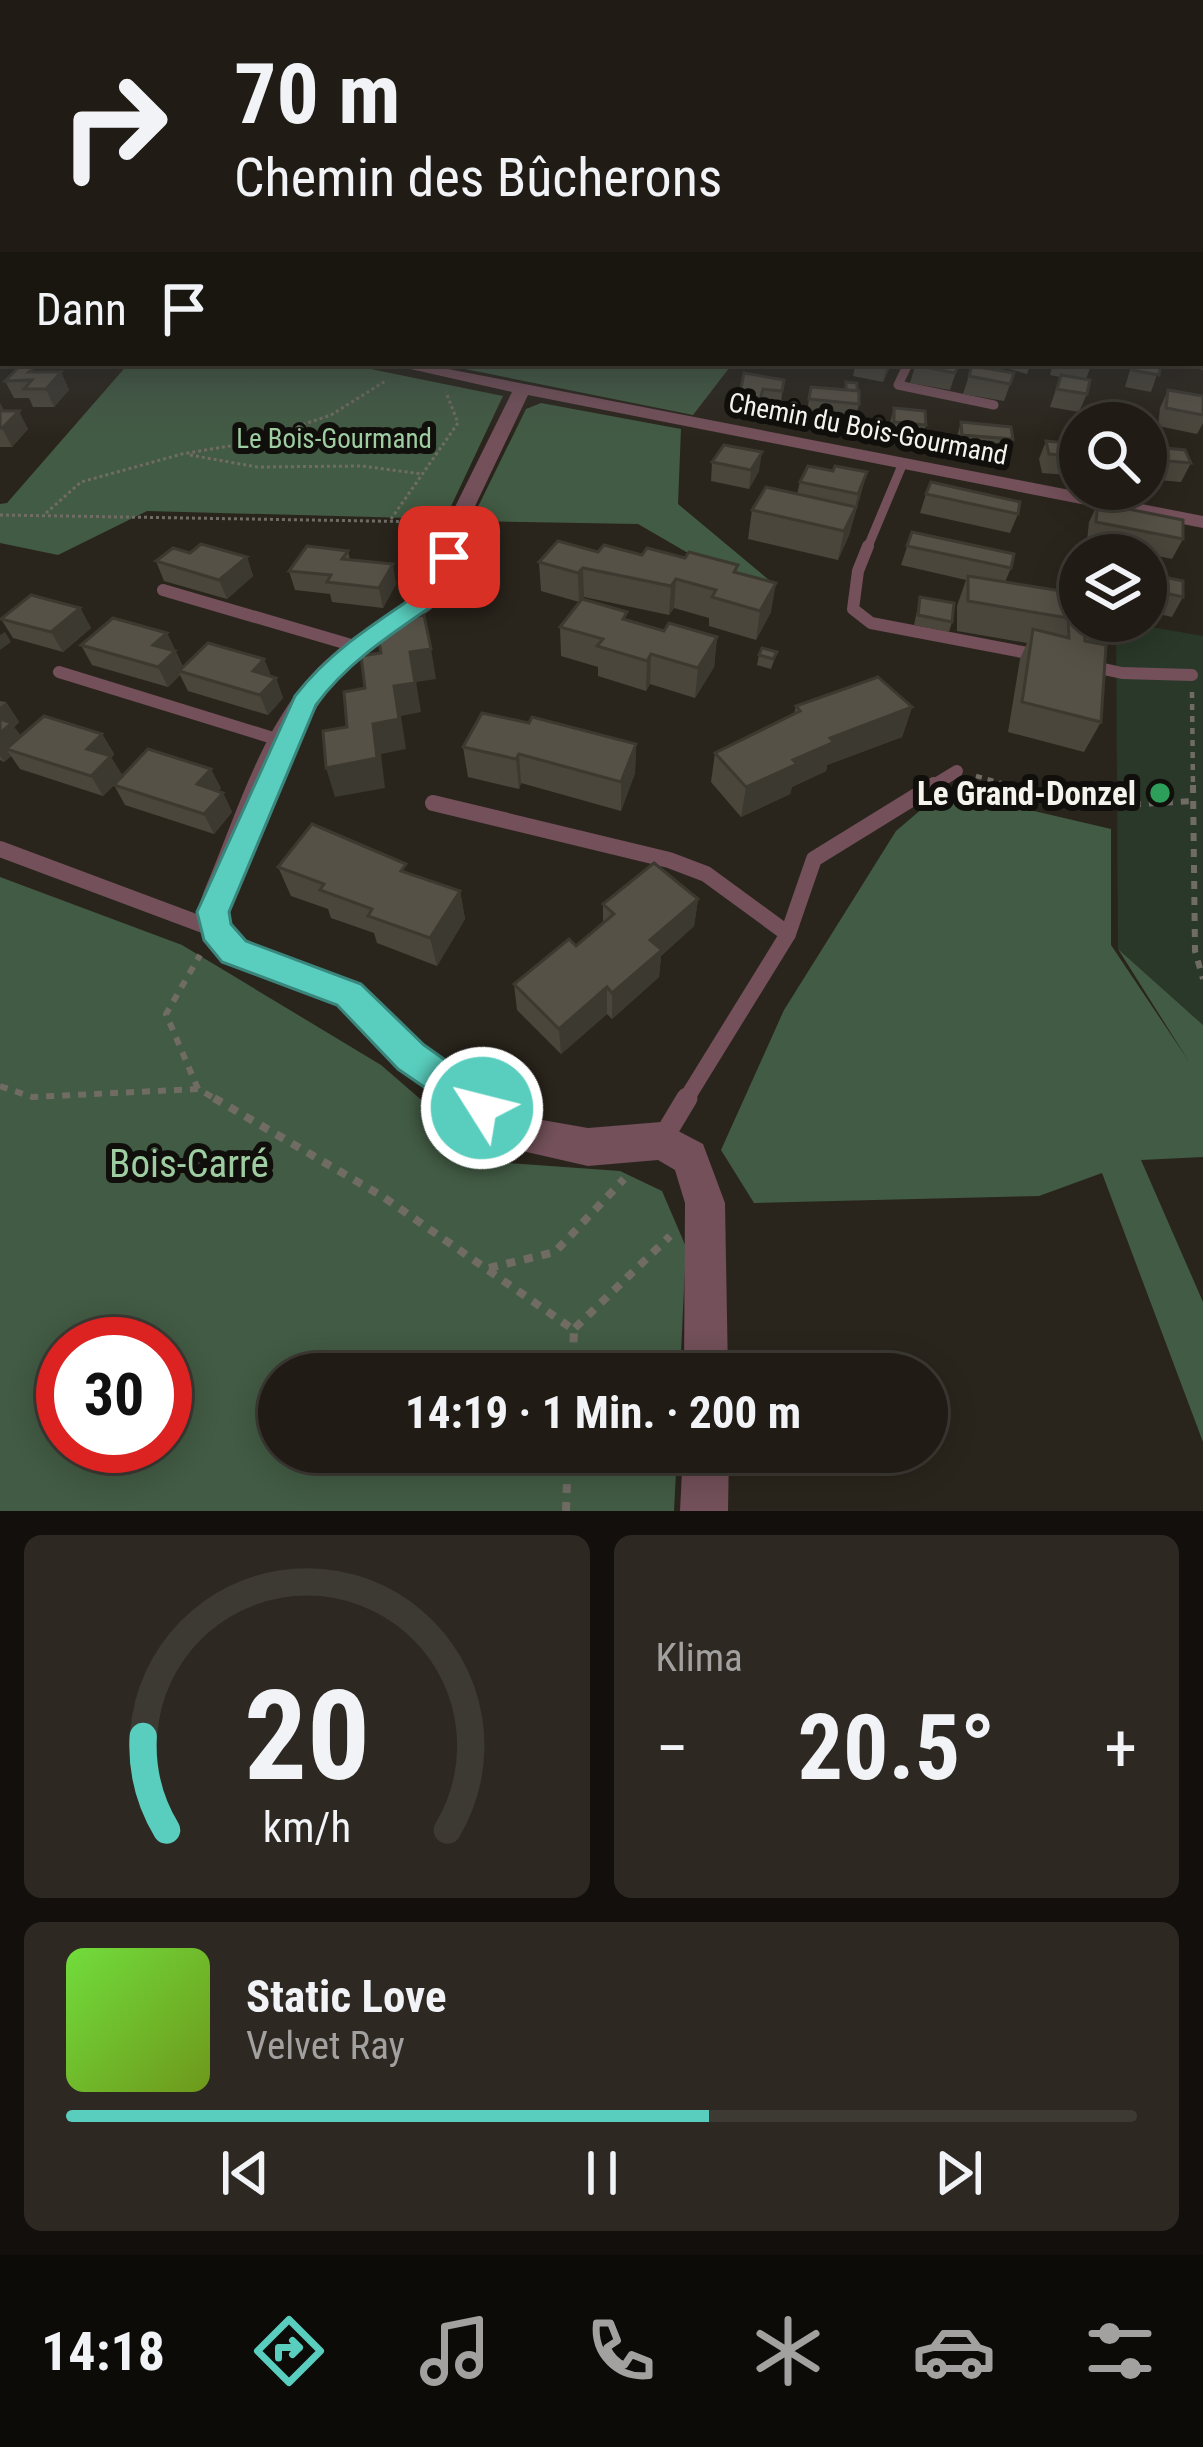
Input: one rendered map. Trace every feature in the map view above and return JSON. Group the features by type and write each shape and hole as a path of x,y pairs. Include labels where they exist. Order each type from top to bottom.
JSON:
{"street":[{"path":"408,366 475,380"},
{"name":"Chemin du Bois-Gourmand","path":"475,380 1203,522"},
{"path":"522,389 458,523 444,587 325,674 304,702 219,891 213,912 215,930 234,952 349,994 411,1057 518,1134 588,1147 662,1141 690,1157 705,1203 706,1353"},
{"path":"704,1511 705,1473"}],"lane":[{"path":"908,366 898,385 994,405"},
{"path":"903,463 858,572 853,609 871,623 1123,674 1192,676"},
{"path":"163,590 358,647"},
{"path":"59,672 286,742"},
{"path":"662,1141 788,934 814,859 957,770"},
{"path":"433,803 669,860 706,874 788,934"},
{"path":"0,849 215,930"}],"path":[{"path":"43,514 81,482 182,454 248,442 332,416 396,366"},
{"path":"391,519 458,423 445,390 475,380"},
{"path":"182,454 257,467 362,466 422,474"},
{"path":"0,515 458,523"},
{"path":"1192,676 1195,951 1203,979"},
{"path":"957,770 1087,807 1193,801"},
{"path":"198,1089 166,1014 215,930"},
{"path":"0,1086 32,1096 198,1089 382,1196 574,1330"},
{"path":"486,1268 555,1252 662,1141"},
{"path":"573,1353 574,1330 705,1203"},
{"path":"566,1511 567,1473"}],"green space":[{"name":"Le Bois-Gourmand","path":"126,366 356,366 503,396 445,519 147,511 58,555 0,543 0,504 7,503"},
{"path":"450,366 731,366 693,415"},
{"name":"Le Bois-Gourmand","path":"541,403 681,429 678,504 769,580 750,589 638,524 471,521 526,409"},
{"name":"Le Grand-Donzel","path":"1167,630 1203,636 1203,1025 1118,949 1116,642 1167,642"},
{"path":"944,790 1111,829 1111,945 1188,1060 1118,949 1203,1025 1203,1157 1141,1160 1203,1302 1203,1442 1102,1173 1039,1196 754,1203 721,1150 784,1010 896,831"},
{"name":"Bois-Carré","path":"0,877 182,945 381,1065 493,1162 620,1171 662,1191 686,1247 681,1353 258,1353 258,1473 676,1473 674,1511 0,1511"}],"building":[{"path":"20,366 35,366 29,372 61,372 46,389 24,389 32,380 5,381"},
{"path":"920,366 958,366 955,373"},
{"path":"972,366 1014,373 1010,384 969,376"},
{"path":"1133,366 1160,366 1159,375 1132,370"},
{"path":"744,373 784,380 782,391 763,389 760,400 739,398"},
{"path":"1061,375 1090,380 1087,394 1057,389"},
{"path":"811,387 859,391 859,404 809,399"},
{"path":"1168,390 1203,396 1203,415 1167,408"},
{"path":"894,408 925,411 926,425 894,422"},
{"path":"0,411 19,411 0,428"},
{"path":"961,422 1011,427 1013,439 962,435"},
{"path":"1046,441 1059,442 1059,455 1049,454"},
{"path":"724,445 762,452 751,470 712,462"},
{"path":"1167,448 1185,450 1191,463 1167,461"},
{"path":"808,466 867,472 858,494 800,482"},
{"path":"931,482 1020,502 1018,514 926,494"},
{"path":"766,487 856,507 844,531 752,510"},
{"path":"1097,510 1133,510 1183,520 1183,539 1167,534 1096,522"},
{"path":"912,532 1014,554 1011,568 907,546"},
{"path":"558,541 598,552 604,545 642,555 647,548 685,558 689,552 738,565 734,572 776,583 760,611 712,597 716,590 676,579 671,586 583,568 578,573 539,562"},
{"path":"201,544 247,557 219,580 156,561 173,548 190,553"},
{"path":"307,546 348,551 342,559 393,564 379,588 327,582 331,575 289,571"},
{"path":"968,576 1059,591 1059,616 968,601"},
{"path":"1167,578 1183,581 1183,597 1167,594"},
{"path":"31,595 80,608 51,632 1,619"},
{"path":"920,597 954,603 952,622 918,615"},
{"path":"582,599 627,612 623,619 664,631 669,623 717,637 698,668 651,654 647,661 597,646 603,639 560,627"},
{"path":"424,615 431,649 410,652 415,683 394,686 399,719 373,724 377,758 326,768 323,731 347,727 344,692 365,688 361,656 381,653 376,623"},
{"path":"113,618 167,633 153,645 175,651 158,667 81,645"},
{"path":"1033,629 1059,636 1059,642 1106,645 1101,722 1022,702"},
{"path":"208,643 264,659 253,671 276,678 260,695 179,671"},
{"path":"762,648 777,652 773,659 759,655"},
{"path":"878,677 912,707 830,738 834,742 793,760 797,764 746,787 715,753 800,711 796,706"},
{"path":"482,713 529,723 532,717 636,744 621,782 519,754 516,759 463,747"},
{"path":"44,716 102,734 87,749 111,756 91,776 6,749"},
{"path":"148,749 211,769 197,784 223,793 204,814 114,785"},
{"path":"312,824 406,864 401,871 460,891 430,938 368,916 372,909 320,890 324,884 278,867"},
{"path":"654,863 698,899 650,940 662,950 612,993 607,987 559,1029 514,984 569,939 576,946 614,914 603,904"}],"place":[{"name":"Le Grand-Donzel","path":"1160,793"}],"route":[{"path":"449,557 444,587 325,674 304,702 213,912 215,930 234,952 349,994 411,1057 482,1108"}]}
